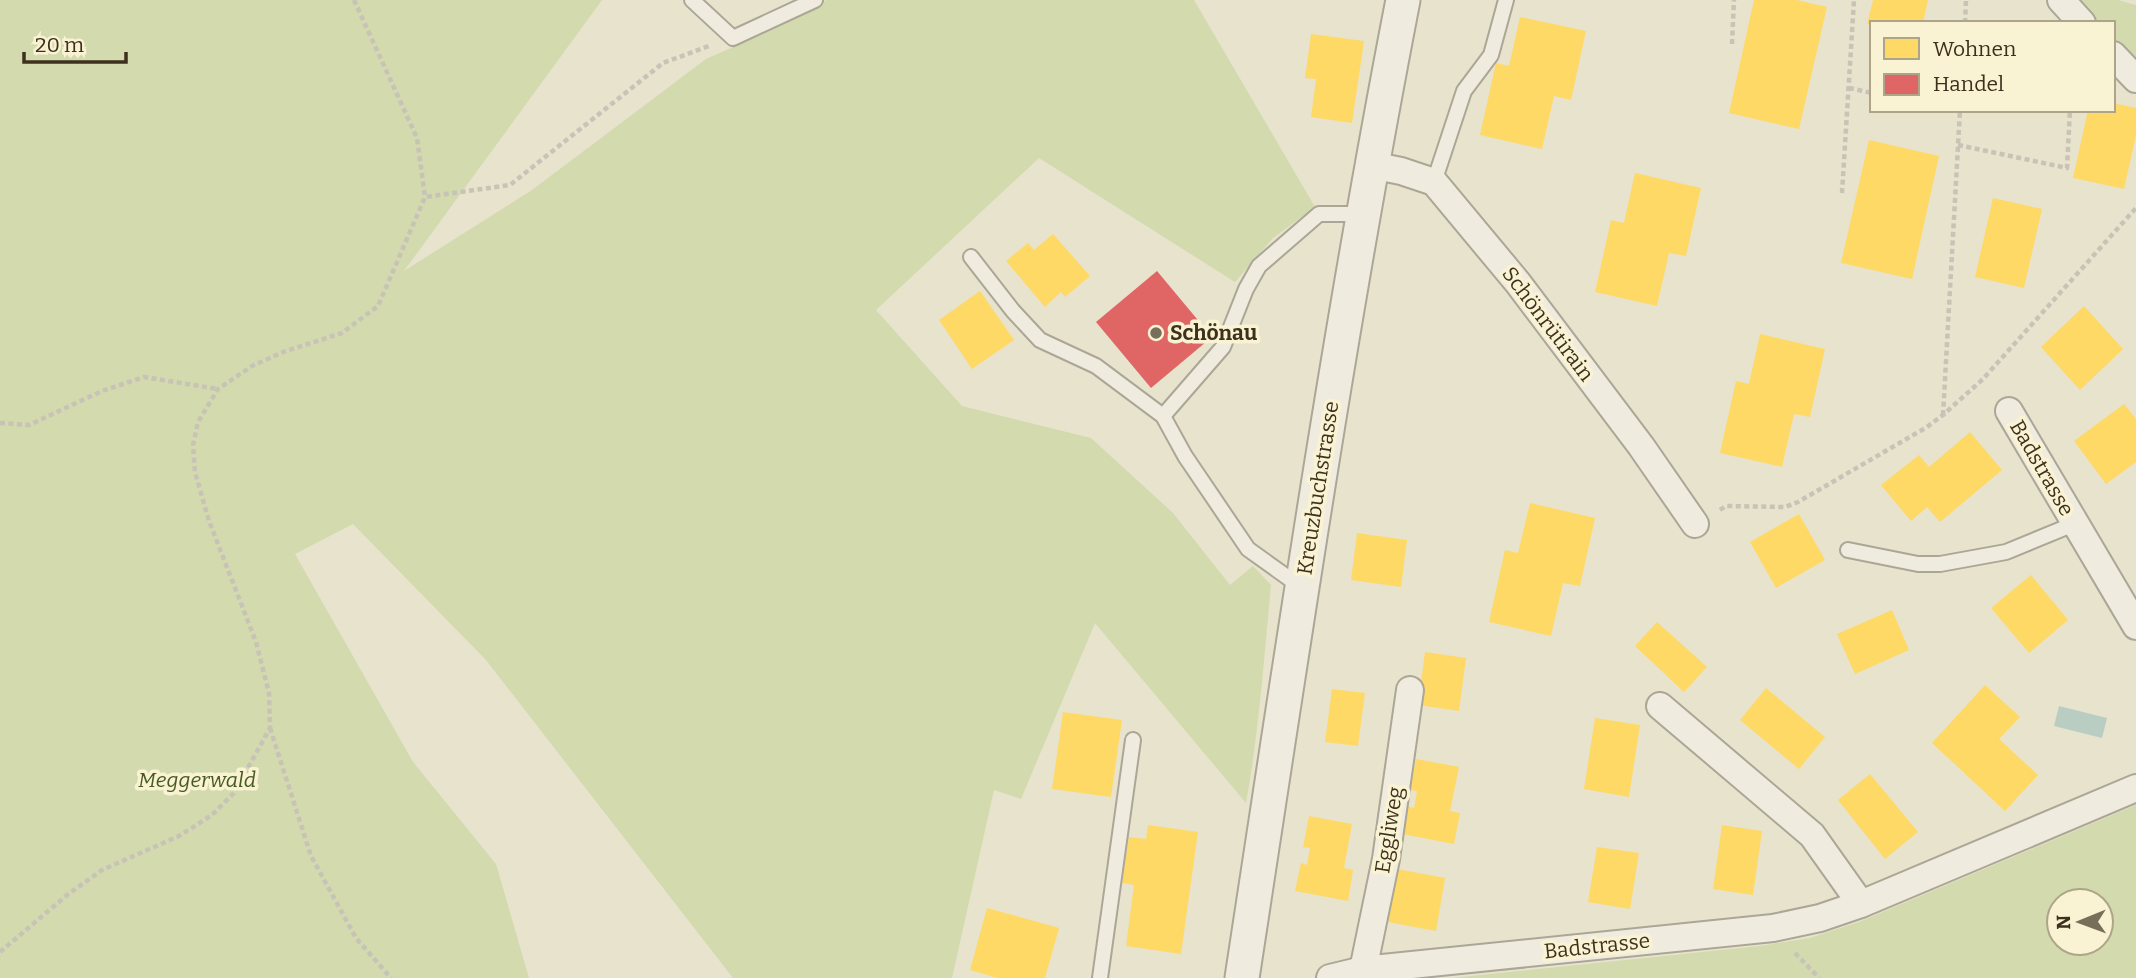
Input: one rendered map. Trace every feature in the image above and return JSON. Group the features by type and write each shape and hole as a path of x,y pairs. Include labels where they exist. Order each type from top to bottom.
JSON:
{"street":[{"name":"Kreuzbuchstrasse","path":"1242,978 1371,165 1403,0"},
{"path":"2061,0 2080,21"},
{"path":"2115,57 2136,79"},
{"path":"1371,165 1434,182"},
{"name":"Schönrütirain","path":"1434,182 1518,284 1641,446 1695,524"},
{"name":"Badstrasse","path":"2009,411 2136,626"},
{"name":"Eggliweg","path":"1363,970 1386,859 1410,690"},
{"path":"1660,706 1812,835 1861,904"},
{"name":"Badstrasse","path":"1330,978 1363,970 1773,928 1820,918 1861,904 2136,788"}],"lane":[{"path":"692,0 733,38 815,0"},
{"path":"1434,182 1464,91 1492,55 1506,0"},
{"path":"1163,416 1223,347 1246,289 1259,266 1320,214 1363,214"},
{"path":"971,257 1013,312 1041,340 1096,366 1163,416 1185,456 1248,549 1302,588"},
{"name":"Badstrasse","path":"1848,550 1918,564 1940,564 2006,552 2074,524"},
{"path":"1100,978 1133,740"}],"path":[{"path":"354,0 417,138 425,197 378,306 342,333 283,352 252,366 218,389 198,422 193,445 195,472 209,521 256,642 269,693 270,728 311,856 356,938 391,978"},
{"path":"1732,44 1734,0"},
{"path":"1842,193 1854,0"},
{"path":"1965,21 1966,0"},
{"path":"425,197 510,185 663,63 733,38"},
{"path":"1849,88 1870,93"},
{"path":"1942,415 1960,112"},
{"path":"1958,145 2067,168 2070,112"},
{"path":"1695,524 1726,506 1784,507 1798,502 1927,427 1983,379 2136,208"},
{"path":"0,423 29,425 102,391 144,377 218,389"},
{"path":"0,952 67,895 102,870 179,836 212,815 234,793 270,728"}],"green space":[{"name":"Meggerwald","path":"0,0 602,0 404,271 532,190 706,59 772,30 826,0 1194,0 1315,207 1273,238 1235,282 1039,158 876,310 962,406 1091,438 1173,513 1230,585 1253,566 1271,585 1258,722 1246,803 1095,623 1021,799 994,790 952,978 733,978 486,660 353,524 295,554 413,762 496,864 529,978 0,978"},
{"path":"2068,0 2118,0 2136,5 2136,67 2115,46 2115,21 2089,21"},
{"path":"2136,805 2136,978 1451,978 1760,946 1810,938 1859,922"}],"shaded area":[{"path":"2059,706 2107,718 2102,738 2054,726"}],"building: Wohnen":[{"path":"1754,0 1797,0 1827,7 1799,129 1729,113"},
{"path":"1873,0 1928,0 1923,21 1870,21 1870,25 1867,24"},
{"path":"1520,17 1586,31 1571,100 1554,96 1542,149 1480,135 1496,63 1509,66"},
{"path":"1311,34 1364,41 1352,123 1311,117 1316,79 1305,78"},
{"path":"2115,103 2136,108 2136,135 2124,189 2073,178 2088,112 2115,112"},
{"path":"1869,140 1939,156 1912,279 1841,263"},
{"path":"1635,173 1701,188 1686,256 1669,253 1657,306 1595,292 1611,220 1624,223"},
{"path":"1993,198 2042,209 2024,288 1975,277"},
{"path":"1053,234 1090,276 1065,297 1061,292 1045,307 1006,261 1028,243 1034,250"},
{"path":"980,291 1014,340 972,369 939,320"},
{"path":"2084,306 2123,349 2080,390 2041,347"},
{"path":"1760,334 1825,349 1810,417 1794,414 1782,467 1720,453 1736,381 1749,384"},
{"path":"2124,404 2136,419 2136,462 2106,484 2074,441"},
{"path":"1970,432 2002,470 1940,522 1927,507 1911,521 1881,485 1919,455 1929,467"},
{"path":"1530,503 1595,518 1580,586 1563,583 1551,636 1489,622 1505,550 1518,553"},
{"path":"1799,514 1825,560 1776,588 1750,542"},
{"path":"1357,533 1407,540 1401,587 1351,580"},
{"path":"2031,575 2068,620 2029,653 1991,608"},
{"path":"1892,610 1909,650 1855,674 1837,634"},
{"path":"1657,622 1707,667 1684,692 1635,646"},
{"path":"1425,652 1466,658 1459,711 1418,705"},
{"path":"1985,685 2020,717 1999,739 2038,775 2005,811 1932,743"},
{"path":"1766,688 1825,737 1799,769 1740,720"},
{"path":"1332,689 1365,693 1358,746 1325,742"},
{"path":"1063,712 1122,720 1111,797 1052,789"},
{"path":"1595,718 1640,725 1629,797 1584,789"},
{"path":"1416,759 1459,767 1450,811 1460,813 1454,844 1402,834 1407,806 1414,808 1417,791 1410,790"},
{"path":"1870,774 1918,832 1885,859 1838,800"},
{"path":"1309,816 1352,824 1344,868 1353,870 1348,901 1295,891 1301,863 1307,865 1310,848 1303,847"},
{"path":"1148,825 1198,832 1181,954 1126,946 1134,885 1122,883 1129,837 1146,839"},
{"path":"1722,825 1762,831 1753,895 1713,889"},
{"path":"1597,847 1639,853 1630,909 1588,902"},
{"path":"1397,869 1445,878 1436,931 1388,922"},
{"path":"987,908 1059,928 1045,978 997,978 970,970"}],"building: Handel":[{"path":"1157,271 1212,337 1151,388 1096,322"}],"place":[{"name":"Schönau","path":"1156,333"}]}
